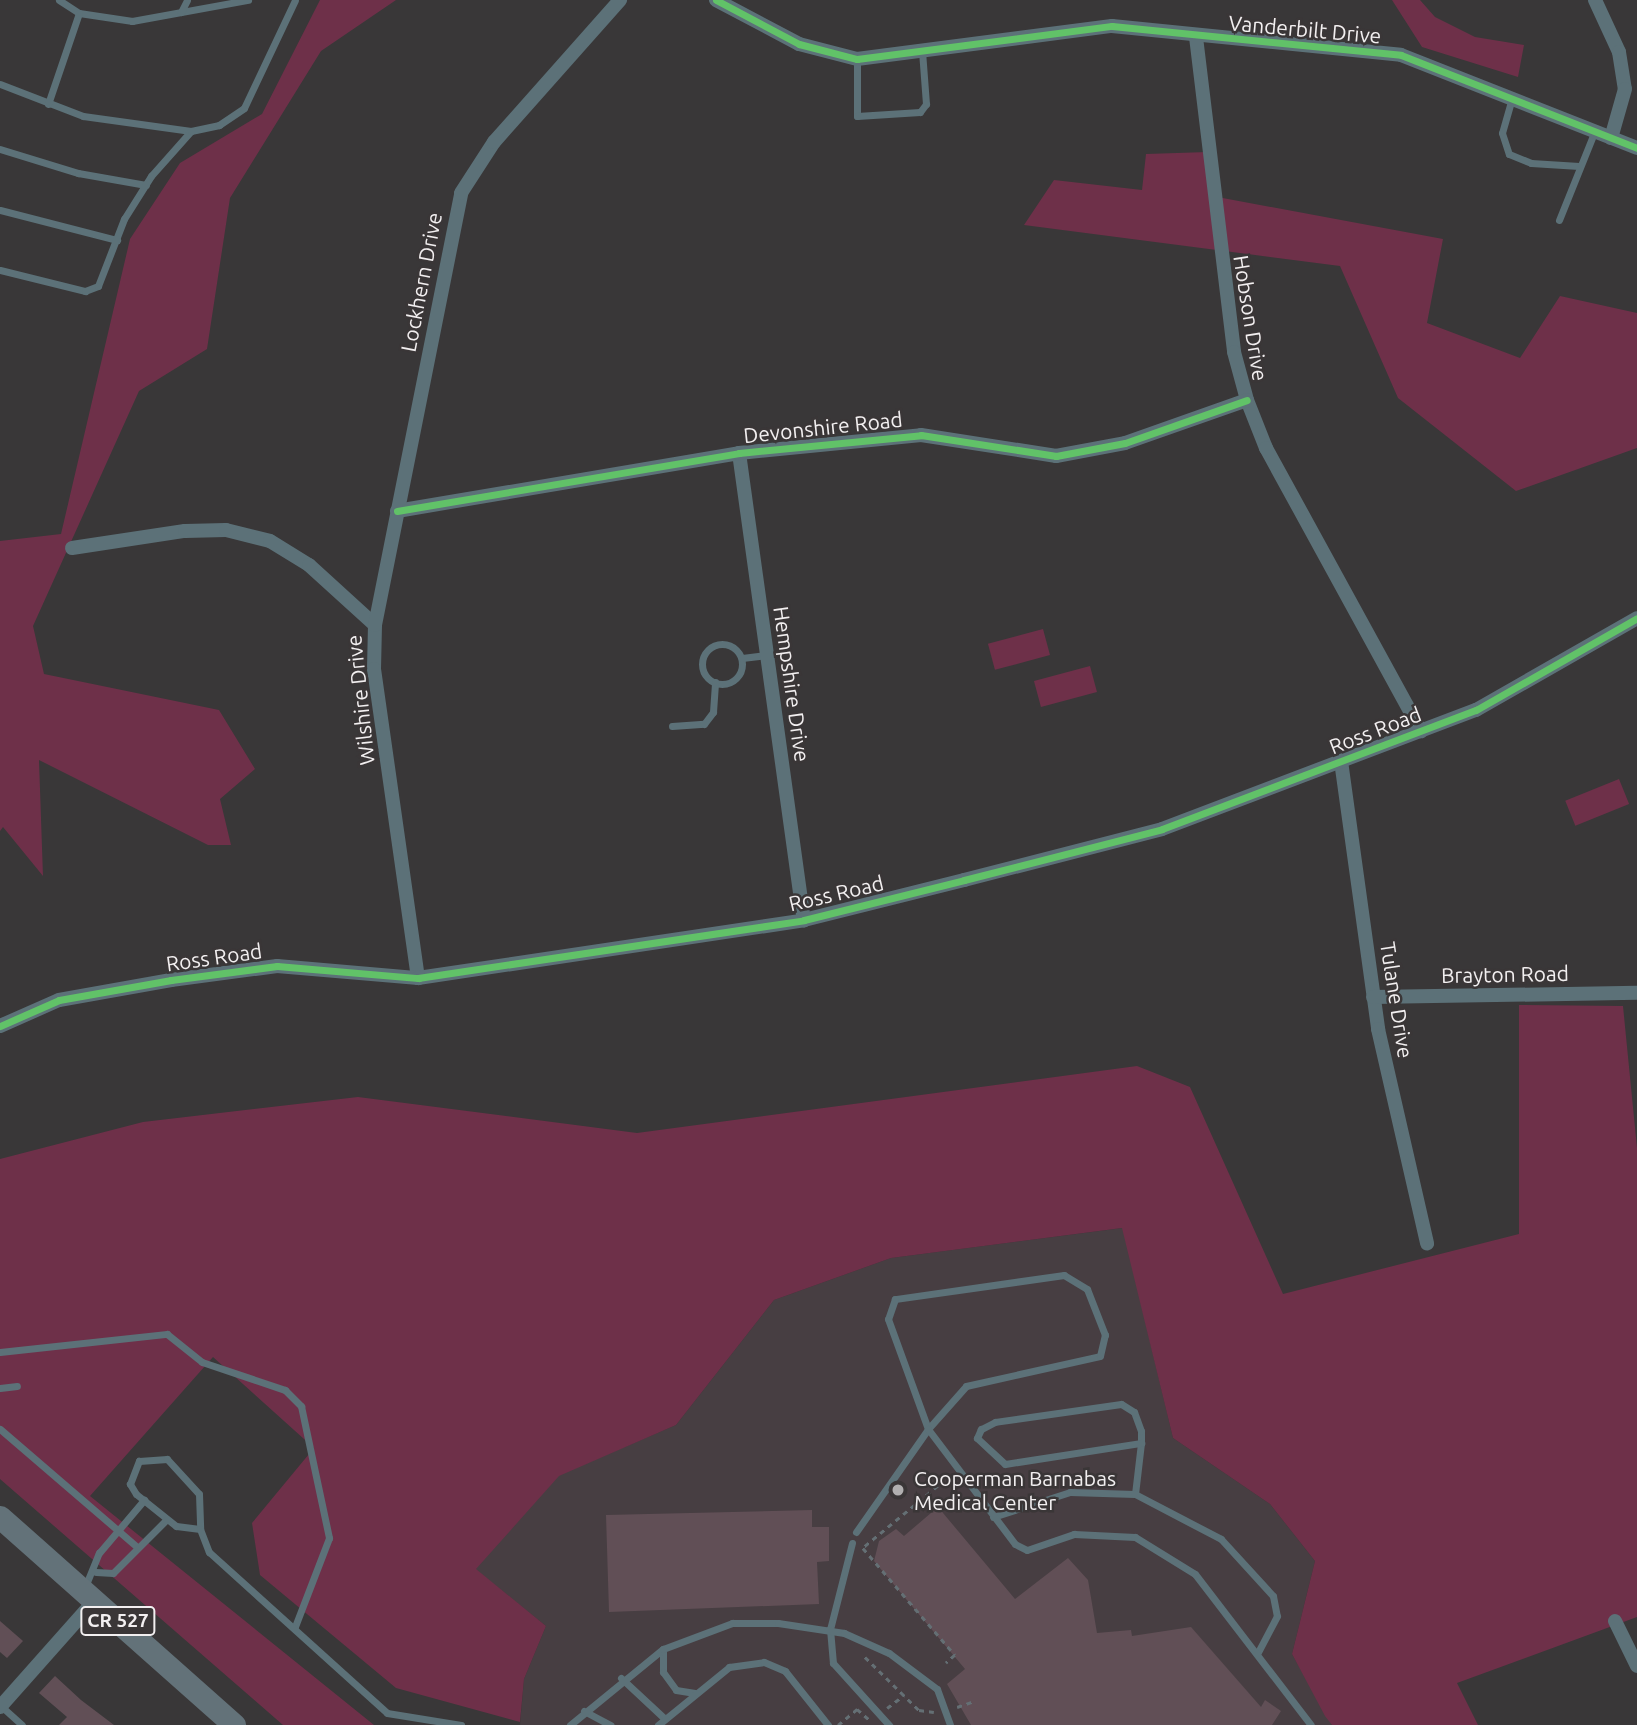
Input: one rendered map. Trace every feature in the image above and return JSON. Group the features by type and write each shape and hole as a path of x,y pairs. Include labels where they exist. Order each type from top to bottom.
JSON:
{"main road":[{"name":"CR 527","path":"0,1517 91,1587 234,1725"}],"street":[{"name":"Lockhern Drive","path":"374,625 461,193 494,142 620,0"},
{"name":"Vanderbilt Drive","path":"716,0 799,44 858,59 1112,26 1196,37 1401,55 1637,148"},
{"path":"1595,0 1619,52 1625,89 1611,138"},
{"name":"Hobson Drive","path":"1196,37 1234,352 1247,400 1266,448 1421,731"},
{"name":"Devonshire Road","path":"397,511 739,453 921,435 1056,456 1125,443 1247,400"},
{"name":"Hempshire Drive","path":"739,453 804,920"},
{"name":"Wilshire Drive","path":"72,548 185,531 226,530 270,541 309,565 374,625 374,669 418,978"},
{"name":"Ross Road","path":"0,1026 59,1000 277,966 418,978 804,920 1163,829 1476,710 1637,618"},
{"name":"Tulane Drive","path":"1341,761 1373,997 1427,1243"},
{"name":"Brayton Road","path":"1373,997 1637,993"},
{"path":"0,1706 91,1587"},
{"path":"1615,1621 1637,1666"}],"lane":[{"path":"59,0 79,13 132,21 248,0"},
{"path":"181,12 187,0"},
{"path":"0,84 83,116 191,131 219,125 244,108 295,0"},
{"path":"48,104 79,13"},
{"path":"858,59 857,116 920,113 926,104 922,51"},
{"path":"1513,98 1502,133 1509,154 1531,163 1579,166"},
{"path":"0,270 85,291 98,286 117,240 146,185 191,131"},
{"path":"1559,220 1594,133"},
{"path":"0,149 78,173 146,185"},
{"path":"0,210 117,240"},
{"path":"672,726 704,723 713,712 715,682 702,669 711,647 730,645 742,658"},
{"path":"742,658 767,655"},
{"path":"715,682 737,677 742,658"},
{"path":"856,1532 928,1429 966,1386 1100,1356 1105,1335 1087,1289 1064,1275 895,1299 888,1320 928,1429 993,1517 1027,1550 1074,1534 1135,1537 1165,1550 1195,1574 1311,1725"},
{"path":"0,1352 167,1334 202,1362 285,1390 301,1406 329,1538 294,1629"},
{"path":"0,1388 17,1386"},
{"path":"1135,1494 1141,1443 1134,1412 1121,1404 995,1422 977,1438 1005,1464 1141,1443"},
{"path":"0,1429 137,1547"},
{"path":"200,1529 167,1519 144,1500 130,1483 133,1468 149,1457 167,1459 199,1494 200,1529 209,1552 387,1713 461,1725"},
{"path":"993,1517 1070,1492 1135,1494 1220,1539 1273,1596 1277,1616 1258,1653"},
{"path":"91,1587 99,1553 144,1500"},
{"path":"91,1587 113,1573 167,1519"},
{"path":"852,1543 830,1629 833,1664 889,1725"},
{"path":"570,1725 621,1678 663,1649 732,1623 830,1629 888,1653 937,1689 947,1710 950,1725"},
{"path":"663,1649 663,1672 677,1690 695,1693"},
{"path":"621,1678 661,1722 729,1667 764,1662 785,1671 828,1725"},
{"path":"0,1706 22,1725"},
{"path":"584,1711 610,1725"}],"path":[{"path":"938,1486 863,1549 955,1655 946,1663"},
{"path":"861,1654 919,1710 947,1710 974,1701"}],"shaded area":[{"path":"320,0 396,0 321,51 230,198 207,349 139,391 33,626 44,674 219,710 255,769 220,799 231,845 208,845 39,760 43,876 3,827 0,831 0,541 61,534 130,239 180,163 262,114"},
{"path":"1392,0 1420,0 1435,17 1475,37 1524,45 1518,77 1422,47"},
{"path":"1208,152 1212,196 1443,239 1427,323 1520,358 1560,296 1637,313 1637,448 1516,491 1398,398 1340,266 1024,225 1054,180 1142,190 1146,154"},
{"path":"1043,629 1050,655 995,670 988,644"},
{"path":"1090,666 1097,692 1041,707 1034,681"},
{"path":"1619,779 1629,804 1575,826 1565,801"},
{"path":"1519,1005 1623,1006 1637,1148 1637,1617 1457,1683 1478,1725 1332,1725 1325,1716 1292,1654 1315,1561 1270,1504 1173,1438 1122,1228 891,1258 774,1300 676,1425 559,1476 476,1569 546,1626 524,1679 520,1722 396,1688 260,1575 252,1523 314,1448 213,1357 90,1496 374,1725 283,1725 0,1479 0,1159 143,1122 358,1097 637,1133 1137,1066 1190,1087 1283,1294 1519,1234"},
{"name":"Cooperman Barnabas Medical Center","path":"1123,1228 1173,1438 1270,1504 1315,1561 1292,1654 1332,1725 520,1725 524,1679 546,1626 475,1569 559,1475 676,1425 774,1300 891,1258"}],"building":[{"name":"Cooperman Barnabas Medical Center","path":"938,1507 1015,1599 1068,1558 1088,1580 1097,1633 1131,1630 1132,1636 1191,1627 1261,1707 1265,1700 1281,1711 1272,1725 971,1725 947,1684 965,1669 874,1561 879,1541 896,1529 904,1536"},
{"path":"812,1510 812,1527 829,1527 829,1561 817,1562 819,1604 609,1612 606,1515"},
{"path":"0,1621 23,1641 7,1658 0,1652"},
{"path":"55,1676 114,1725 59,1725 67,1717 39,1693"}],"cycle path":[{"path":"716,0 799,44 857,59 1112,26 1401,55 1637,148"},
{"path":"397,511 739,453 921,435 1056,456 1125,443 1247,400"},
{"path":"0,1026 59,1000 171,980 277,966 418,978 804,920 1162,829 1476,710 1637,618"}],"place":[{"name":"Cooperman Barnabas Medical Center","path":"898,1490"}]}
